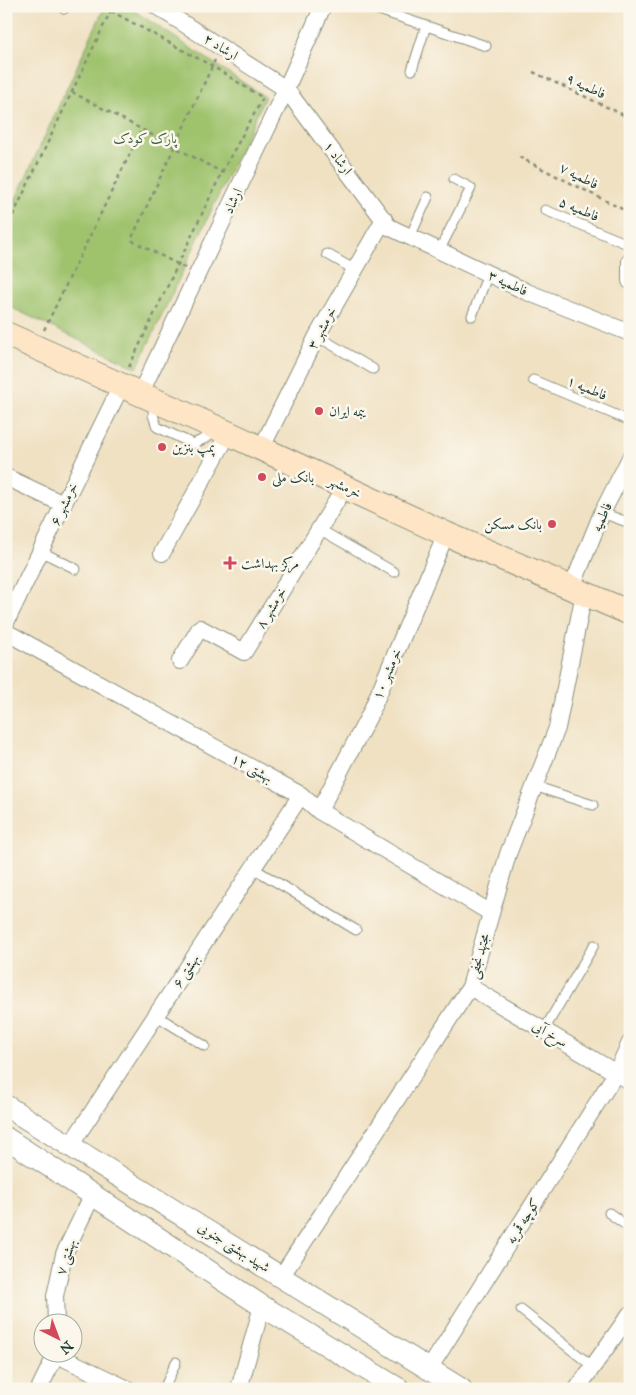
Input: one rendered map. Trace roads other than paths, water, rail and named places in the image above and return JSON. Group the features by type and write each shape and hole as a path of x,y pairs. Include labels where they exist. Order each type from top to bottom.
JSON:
{"main road":[{"name":"خرمشهر","path":"6,323 40,338 140,389 446,534 580,585 630,601"},
{"name":"خرمشهر","path":"6,334 140,389"},
{"name":"خرمشهر","path":"222,427 266,439 580,585 630,613"}],"street":[{"name":"ارشاد ۲","path":"156,6 286,89"},
{"name":"ارشاد","path":"140,389 198,275 323,6"},
{"name":"ارشاد ۱","path":"286,89 386,223"},
{"name":"فاطمیه ۳","path":"386,223 410,237 527,292 630,333"},
{"name":"خرمشهر ۳","path":"266,439 317,336 355,270 386,223"},
{"path":"630,261 630,280"},
{"name":"خرمشهر ۶","path":"6,622 64,504 140,389"},
{"path":"162,553 222,427"},
{"name":"فاطمیه","path":"580,585 602,513 630,458"},
{"path":"6,477 64,504"},
{"name":"خرمشهر ۸","path":"180,661 200,628 244,652 345,487"},
{"name":"خرمشهر ۱۰","path":"319,811 370,714 446,534"},
{"name":"مجتهد نجفی","path":"281,1277 470,987 508,854 557,728 580,585"},
{"name":"بهشتی ۱۲","path":"6,632 302,795 319,811 491,913"},
{"name":"بهشتی ۶","path":"70,1146 302,795"},
{"name":"سرخ آبی","path":"470,987 623,1077"},
{"name":"کوچه قمریه","path":"429,1369 623,1077 630,1043"},
{"name":"شهید بهشتی جنوبی","path":"6,1106 461,1389"},
{"path":"6,1138 262,1306 399,1389"},
{"path":"131,1220 148,1194"},
{"name":"بهشتی ۷","path":"56,1312 55,1296 64,1254 92,1196"},
{"path":"239,1389 262,1306"},
{"path":"576,1389 630,1314"},
{"path":"39,1389 53,1362"},
{"path":"73,1362 128,1389"}],"lane":[{"path":"367,6 486,46"},
{"path":"412,70 426,26"},
{"path":"439,250 471,188 454,179"},
{"path":"410,237 428,197"},
{"name":"فاطمیه ۵","path":"545,210 630,245"},
{"path":"327,254 355,270"},
{"path":"472,316 488,274"},
{"path":"317,336 373,368"},
{"name":"فاطمیه ۱","path":"533,380 630,421"},
{"path":"140,389 157,427 193,444 222,427"},
{"path":"602,513 630,523"},
{"path":"319,529 394,572"},
{"path":"40,552 76,569"},
{"path":"534,786 593,805"},
{"path":"253,868 356,930"},
{"path":"544,1030 594,945"},
{"path":"157,1016 205,1046"},
{"path":"609,1213 630,1228"},
{"path":"521,1310 592,1366"},
{"path":"164,1389 176,1362"}],"place":[{"name":"یبمه ایران","path":"319,411"},
{"name":"پمپ بنزین","path":"162,447"},
{"name":"بانک ملی","path":"262,477"},
{"name":"بانک مسکن","path":"552,524"},
{"name":"مرکز بهداشت","path":"230,563"}],"park label":[{"name":"پارک کودک","path":"145,138"}]}
